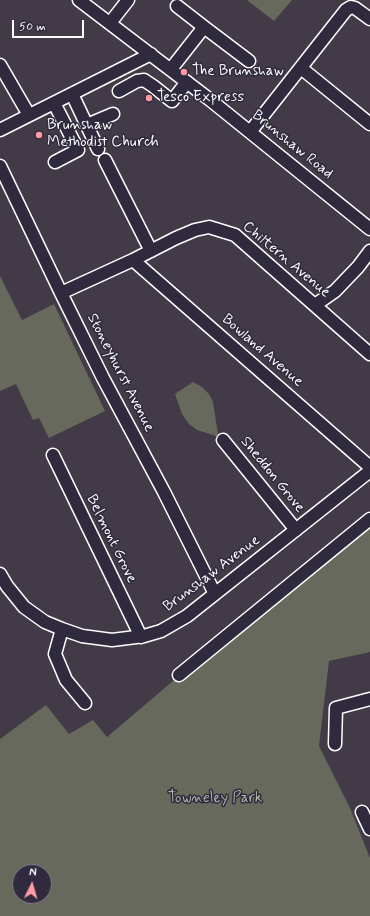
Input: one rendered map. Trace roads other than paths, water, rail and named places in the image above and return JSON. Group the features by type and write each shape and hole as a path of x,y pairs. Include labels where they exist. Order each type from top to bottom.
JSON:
{"street":[{"name":"Brunshaw Road","path":"79,0 171,69 370,229"},
{"path":"110,23 128,0"},
{"path":"177,6 249,61"},
{"path":"250,132 346,10 350,7 355,8 370,19"},
{"path":"171,69 204,26"},
{"path":"0,130 150,54"},
{"path":"0,65 29,115"},
{"path":"301,68 370,124"},
{"path":"119,91 137,81 144,80 172,101 187,82"},
{"path":"72,94 98,149"},
{"path":"54,103 78,150 55,162"},
{"path":"87,125 113,114"},
{"path":"105,160 151,251"},
{"name":"Stoneyhurst Avenue","path":"0,166 106,384 164,492 215,594"},
{"name":"Chiltern Avenue","path":"61,293 195,230 209,227 235,235 370,354"},
{"path":"315,305 335,291 358,267 370,251"},
{"name":"Bowland Avenue","path":"133,260 370,467"},
{"name":"Sheddon Grove","path":"223,440 296,530"},
{"name":"Belmont Grove","path":"53,455 140,637"},
{"name":"Brunshaw Avenue","path":"0,574 7,586 24,607 45,622 82,636 112,640 140,637 161,630 187,616 370,471"},
{"path":"180,676 370,519"},
{"path":"62,629 55,654 66,680 84,703"},
{"path":"335,744 336,708 370,699"},
{"path":"362,812 370,829"}],"place":[{"name":"The Brunshaw","path":"184,72"},
{"name":"Tesco Express","path":"149,98"},
{"name":"Brunshaw Methodist Church","path":"39,135"}],"park label":[{"name":"Towneley Park","path":"215,799"}]}
